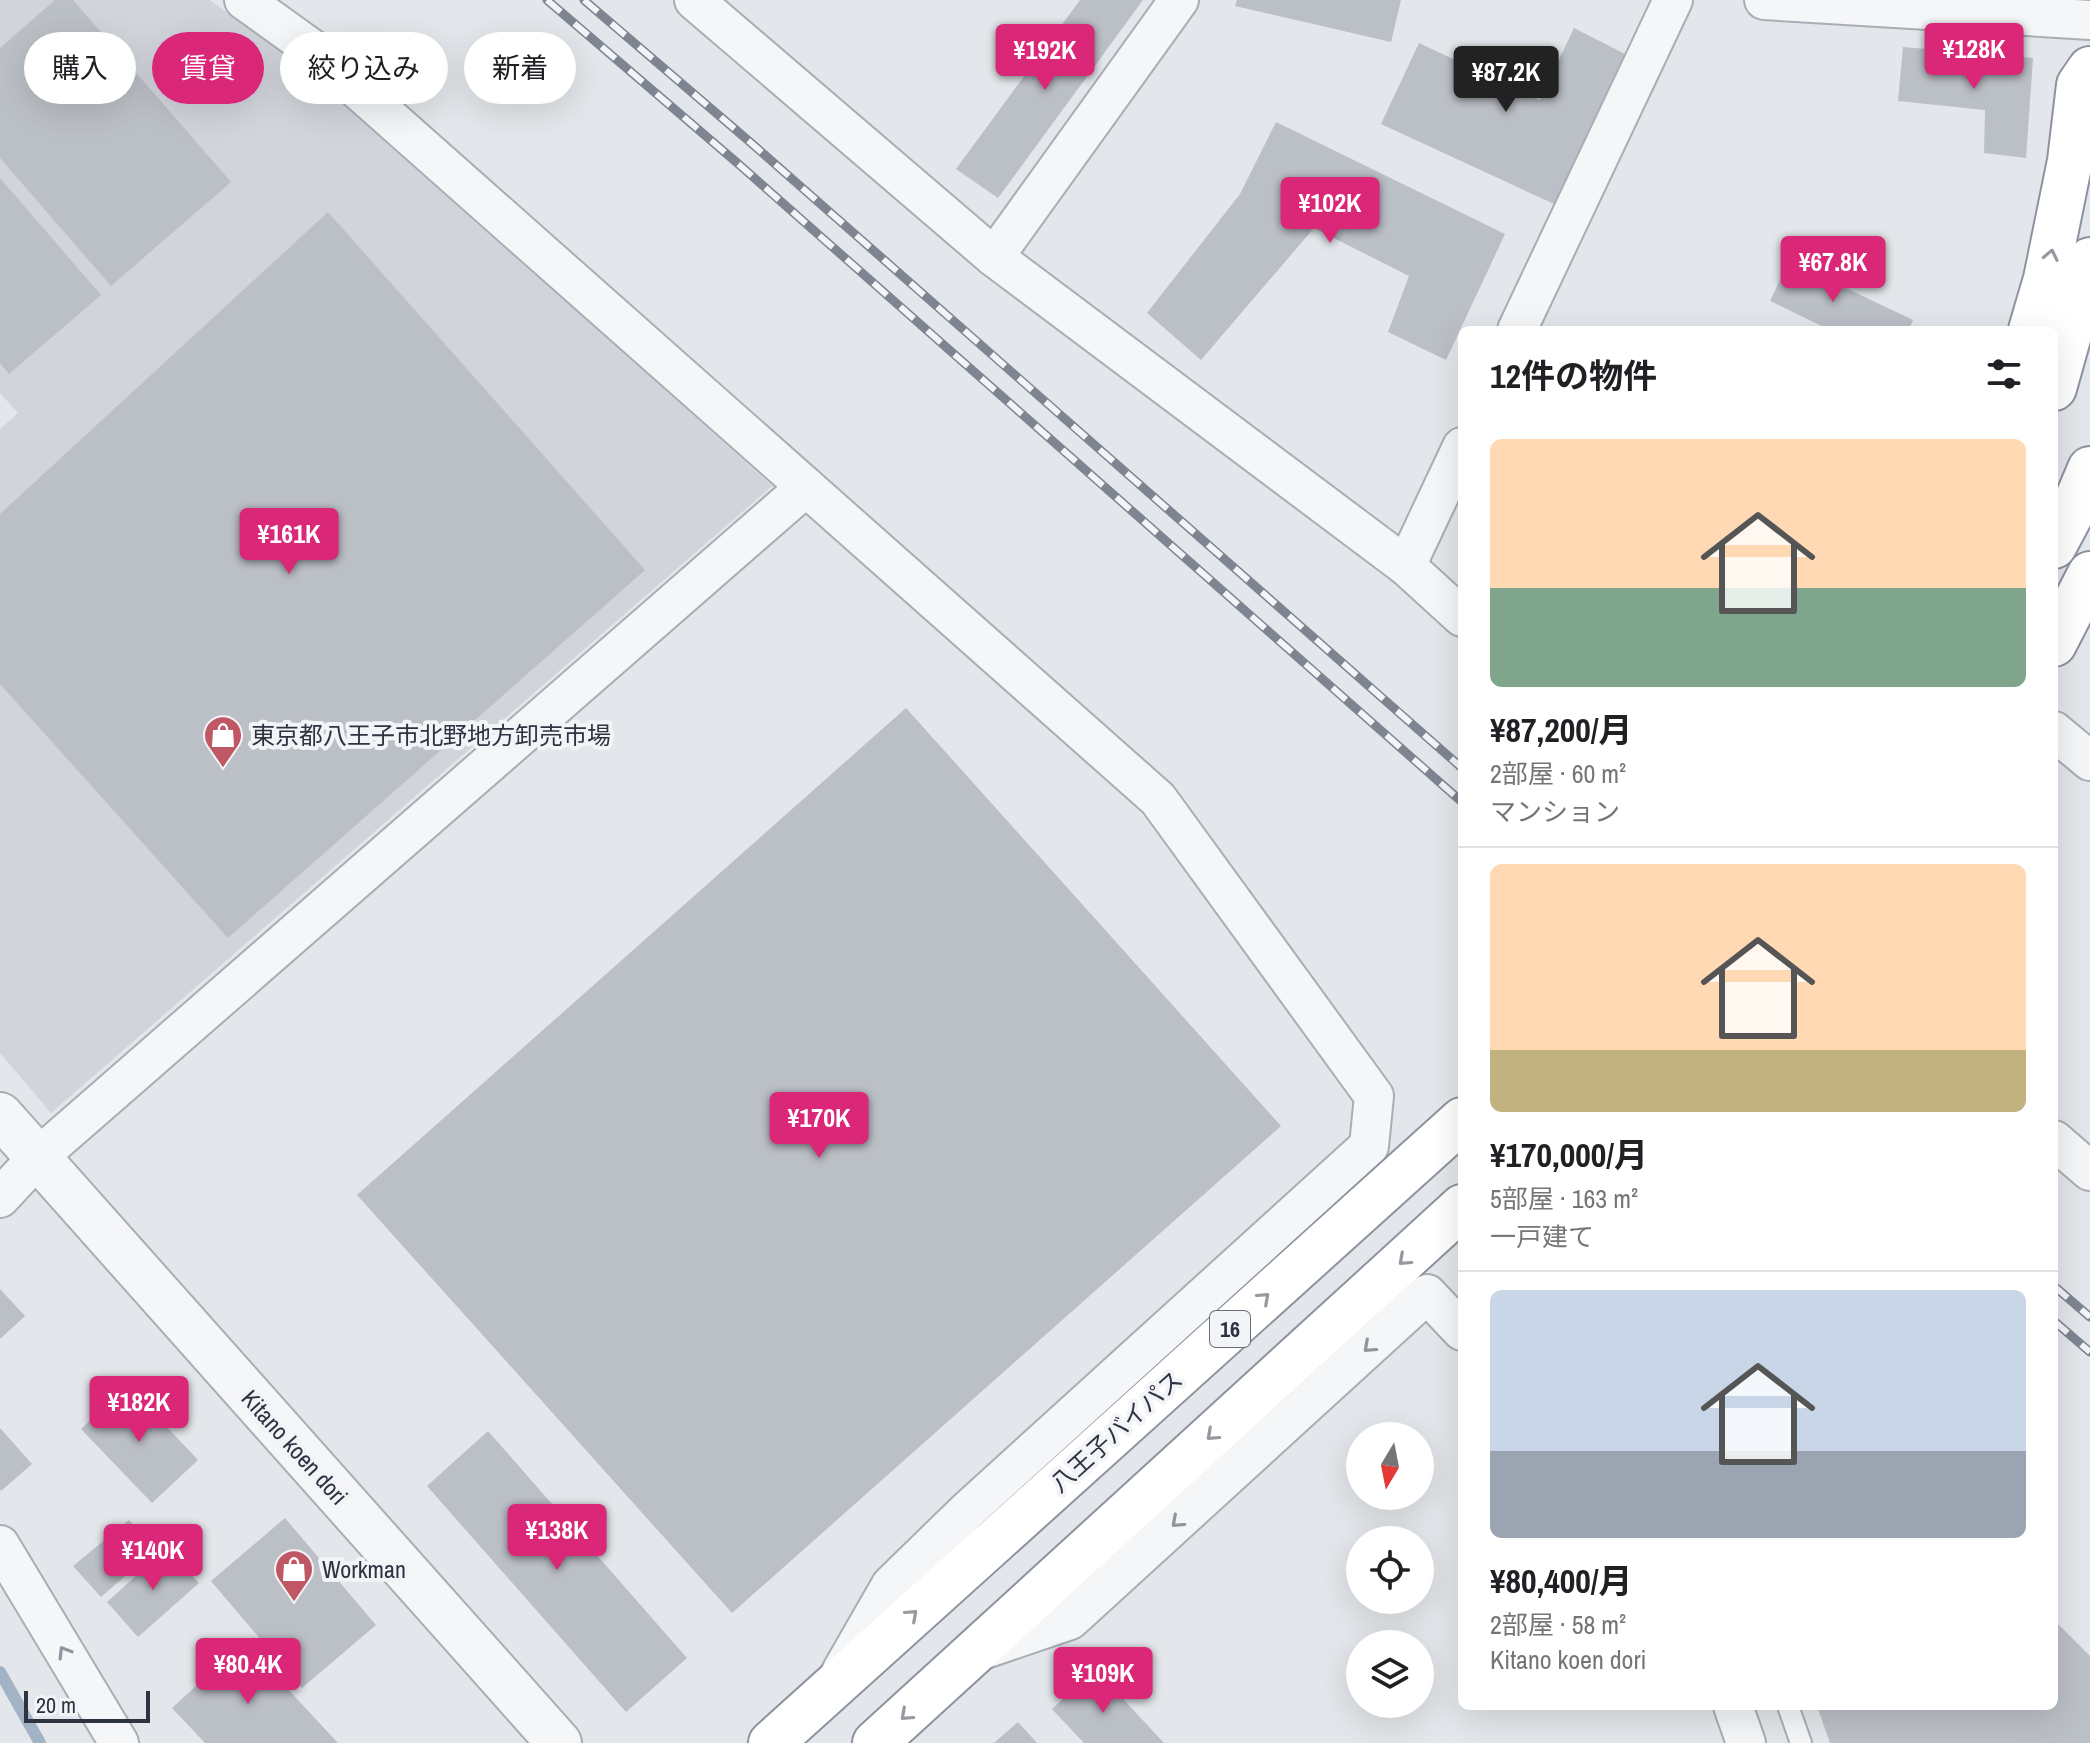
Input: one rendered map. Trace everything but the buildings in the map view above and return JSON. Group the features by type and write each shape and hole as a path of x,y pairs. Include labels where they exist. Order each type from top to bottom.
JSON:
{"highway":[{"path":"2032,326 2046,279 2070,161 2079,85 2090,69"},
{"path":"2058,374 2090,260"},
{"path":"2058,538 2090,469"},
{"path":"2058,636 2090,574"},
{"name":"八王子バイパス","path":"771,1743 1458,1124"},
{"path":"875,1743 1458,1211"}],"street":[{"path":"244,0 312,49 1158,799 1374,1096 1369,1146 968,1510 891,1585 831,1689"},
{"path":"694,0 994,257 1406,566 1458,613"},
{"path":"994,257 1179,0"},
{"path":"1519,326 1673,0"},
{"path":"1764,0 2090,20"},
{"path":"1406,566 1458,456"},
{"path":"0,1198 37,1158 806,487"},
{"path":"2058,734 2090,761"},
{"name":"Kitano koen dori","path":"0,1115 559,1743"},
{"path":"2058,1143 2090,1171"},
{"path":"973,1653 1070,1620 1427,1294 1458,1327"},
{"path":"0,1545 119,1743"},
{"path":"1734,1710 1746,1743"}],"lane":[{"path":"1789,1710 1801,1743"}],"shaded area":[{"name":"東京都八王子市北野地方卸売市場","path":"0,0 210,0 255,32 152,32 152,104 264,104 264,39 280,50 280,104 345,104 772,486 51,1113 0,1053 0,429 18,413 0,393"}],"waterway":[{"path":"0,1672 40,1743"}],"railway":[{"path":"547,0 735,161 1458,798"},
{"path":"584,0 750,142 1458,764"},
{"path":"2058,1289 2090,1317"},
{"path":"2058,1324 2090,1352"}],"place":[{"name":"東京都八王子市北野地方卸売市場","path":"223,769"},
{"name":"Workman","path":"294,1603"}]}
